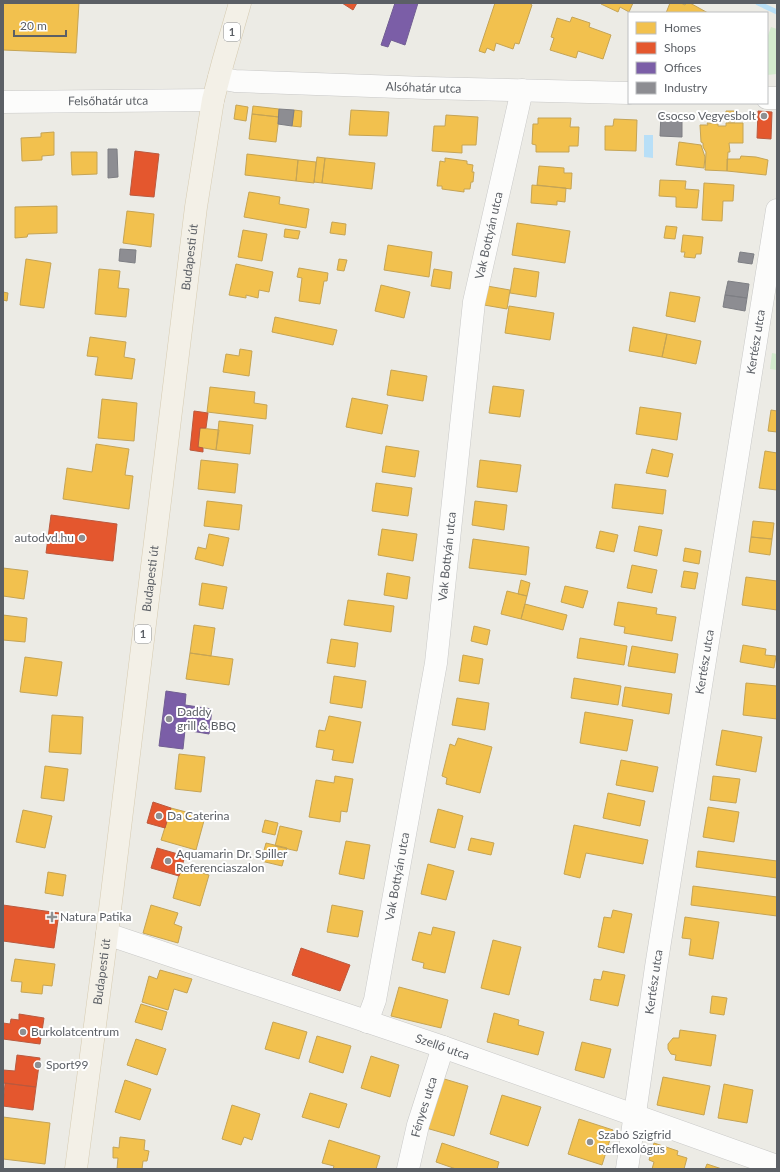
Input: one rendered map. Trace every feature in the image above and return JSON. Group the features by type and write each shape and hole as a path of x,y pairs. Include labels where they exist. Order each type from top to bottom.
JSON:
{"main road":[{"name":"1","path":"221,70 240,3"},
{"name":"Budapesti út","path":"76,1169 107,934 186,282 213,100 221,70"}],"street":[{"name":"Alsóhatár utca","path":"221,70 235,81 628,93"},
{"name":"Vak Bottyán utca","path":"367,1022 375,1000 436,663 474,302 522,90"},
{"name":"Felsőhatár utca","path":"3,102 213,100"},
{"name":"Kertész utca","path":"627,1169 657,960 777,210"},
{"name":"Szellő utca","path":"107,934 443,1047 777,1166"},
{"name":"Fényes utca","path":"408,1169 418,1125 443,1047"}],"green space":[{"path":"771,27 777,29 777,74 768,75 768,35"},
{"path":"772,353 777,354 777,370 770,369"}],"water":[{"path":"644,135 653,135 653,158 644,157"}],"building: Homes":[{"path":"3,3 79,3 76,53 3,50"},
{"path":"495,3 529,3 532,5 519,44 515,43 513,49 496,43 494,51 487,48 485,53 479,51"},
{"path":"601,3 633,3 629,12 620,7 618,12"},
{"path":"670,3 681,3 685,5 686,3 690,3 706,12 666,12"},
{"path":"572,17 590,23 589,27 611,35 603,59 578,51 576,58 550,50 554,38 551,37 557,18 570,22"},
{"path":"236,105 248,107 246,121 234,119"},
{"path":"253,106 279,109 279,117 252,114"},
{"path":"294,110 302,111 301,127 292,126"},
{"path":"351,110 389,112 387,136 349,135"},
{"path":"726,111 735,111 735,122 728,122 729,115 726,115"},
{"path":"252,114 279,117 276,142 249,139"},
{"path":"446,115 478,117 476,145 462,145 462,153 432,151 434,126 445,126"},
{"path":"538,118 571,118 570,127 579,127 578,146 569,146 569,152 536,152 536,145 532,144 533,124 538,124"},
{"path":"614,119 637,120 636,151 605,150 605,126 613,126"},
{"path":"707,123 718,124 718,126 726,126 726,123 743,123 743,143 729,143 730,152 728,152 727,171 705,170 706,152 703,147 703,143 701,142 700,125 708,125"},
{"path":"54,132 54,155 42,156 42,160 22,161 21,138 41,137 41,133"},
{"path":"679,142 701,145 705,157 704,168 676,165"},
{"path":"71,152 97,152 97,174 72,175"},
{"path":"247,154 298,160 296,181 245,175"},
{"path":"741,156 756,157 768,160 766,175 727,171 727,159 740,159"},
{"path":"317,157 325,158 322,183 314,182"},
{"path":"325,158 375,163 372,189 322,183"},
{"path":"445,158 467,161 467,164 473,165 473,182 471,182 470,189 464,189 464,192 442,189 442,186 437,186 440,161 445,162"},
{"path":"298,160 316,162 314,183 296,181"},
{"path":"539,166 564,168 564,173 572,173 571,189 537,185"},
{"path":"660,180 686,181 685,189 699,190 697,208 676,207 676,197 659,196"},
{"path":"704,183 734,185 733,201 723,201 722,221 702,220"},
{"path":"532,185 566,188 565,202 557,201 557,205 531,203"},
{"path":"249,192 280,197 279,204 309,209 306,228 244,217"},
{"path":"57,206 57,233 28,234 27,237 15,238 15,207"},
{"path":"127,211 154,214 151,247 123,243"},
{"path":"332,222 346,224 345,235 330,233"},
{"path":"517,223 570,231 565,263 512,255"},
{"path":"666,226 677,227 675,239 664,238"},
{"path":"285,229 300,231 298,239 284,237"},
{"path":"243,230 267,234 262,261 238,257"},
{"path":"683,235 703,237 701,254 696,254 695,258 684,257 685,252 681,252"},
{"path":"388,245 432,252 429,277 384,270"},
{"path":"26,259 51,263 44,308 20,305"},
{"path":"339,259 347,260 344,271 337,270"},
{"path":"236,264 273,272 269,292 259,290 258,298 246,295 246,298 229,295"},
{"path":"299,268 328,273 327,281 324,281 320,304 299,301 302,278 297,277"},
{"path":"514,268 539,272 536,297 510,293"},
{"path":"99,269 120,271 118,288 129,289 126,317 95,314"},
{"path":"434,269 452,272 450,289 431,286"},
{"path":"381,285 410,292 404,318 375,311"},
{"path":"487,286 510,290 507,309 484,305"},
{"path":"3,292 8,293 7,301 3,300"},
{"path":"670,292 700,297 695,322 666,316"},
{"path":"509,306 554,313 550,340 505,333"},
{"path":"275,317 337,330 333,345 272,332"},
{"path":"633,327 667,334 662,357 629,351"},
{"path":"667,334 701,341 696,364 662,357"},
{"path":"90,337 126,342 124,357 135,359 132,379 95,375 98,357 87,356"},
{"path":"240,349 252,351 249,376 223,372 226,354 239,356"},
{"path":"391,370 427,376 423,401 387,395"},
{"path":"493,386 524,390 520,417 489,413"},
{"path":"210,387 255,392 254,403 267,405 266,419 207,412"},
{"path":"352,398 388,405 382,434 346,427"},
{"path":"102,399 137,403 134,441 98,438"},
{"path":"640,407 681,413 677,440 636,434"},
{"path":"771,410 777,411 777,432 768,431"},
{"path":"219,421 253,425 250,454 216,450"},
{"path":"200,428 219,430 216,450 198,447"},
{"path":"96,444 129,449 125,475 133,476 129,509 63,499 67,468 92,472"},
{"path":"386,446 419,451 415,477 382,472"},
{"path":"652,449 673,454 668,477 646,473"},
{"path":"765,451 777,453 777,490 759,488"},
{"path":"201,460 238,464 235,493 198,489"},
{"path":"480,460 521,465 517,492 477,487"},
{"path":"376,483 412,488 408,516 372,511"},
{"path":"615,484 666,490 663,514 612,508"},
{"path":"207,501 242,505 239,530 204,526"},
{"path":"475,501 507,505 504,530 472,525"},
{"path":"753,521 774,523 772,539 751,537"},
{"path":"639,526 662,530 657,556 634,551"},
{"path":"382,529 417,534 413,561 378,555"},
{"path":"600,531 618,535 614,552 596,548"},
{"path":"209,534 229,538 223,566 195,559 198,547 206,549"},
{"path":"751,537 772,539 770,555 749,552"},
{"path":"473,539 529,547 526,575 469,568"},
{"path":"685,548 701,551 699,564 683,561"},
{"path":"632,565 657,570 652,593 627,588"},
{"path":"3,568 28,571 24,599 3,596"},
{"path":"684,571 698,573 695,589 681,587"},
{"path":"387,573 410,577 407,599 384,595"},
{"path":"746,577 777,581 777,610 742,605"},
{"path":"521,580 530,583 527,596 518,594"},
{"path":"202,583 227,587 223,609 199,605"},
{"path":"565,586 588,591 583,608 561,602"},
{"path":"507,591 527,596 521,619 501,614"},
{"path":"348,600 394,606 391,632 344,625"},
{"path":"618,602 657,608 656,614 676,617 672,641 624,633 625,627 614,625"},
{"path":"525,604 567,615 563,630 521,619"},
{"path":"3,615 27,618 25,642 3,640"},
{"path":"194,625 215,628 211,656 190,653"},
{"path":"474,626 490,630 487,645 471,641"},
{"path":"580,638 627,646 624,665 577,658"},
{"path":"331,639 358,643 355,667 327,663"},
{"path":"743,645 766,649 765,655 776,656 774,668 740,662"},
{"path":"632,646 678,654 675,673 628,666"},
{"path":"190,653 233,659 229,685 186,679"},
{"path":"463,655 483,659 479,684 459,681"},
{"path":"25,657 62,662 57,696 20,692"},
{"path":"334,676 366,681 362,708 330,703"},
{"path":"574,678 621,686 618,705 571,698"},
{"path":"746,683 777,686 777,719 743,715"},
{"path":"625,687 672,694 669,714 622,706"},
{"path":"457,698 489,703 485,730 452,725"},
{"path":"585,712 633,720 627,751 580,743"},
{"path":"52,715 83,717 81,754 49,752"},
{"path":"329,716 361,722 353,763 332,760 334,750 316,747 319,730 325,731"},
{"path":"722,730 762,737 756,772 716,765"},
{"path":"458,738 492,747 480,793 446,784 447,778 442,776 450,744 455,746"},
{"path":"179,754 205,757 201,792 175,789"},
{"path":"621,760 658,767 653,792 616,785"},
{"path":"45,766 68,769 64,801 41,798"},
{"path":"335,776 353,779 347,812 341,811 340,822 309,817 316,780 334,783"},
{"path":"713,776 740,779 736,803 710,800"},
{"path":"608,793 645,801 640,826 603,818"},
{"path":"708,807 739,812 734,842 703,837"},
{"path":"171,808 205,817 196,850 161,840"},
{"path":"438,809 463,816 455,848 430,842"},
{"path":"23,810 52,816 45,848 16,842"},
{"path":"265,820 278,823 275,835 262,832"},
{"path":"574,825 648,840 643,864 586,853 580,878 564,874"},
{"path":"280,826 302,831 297,851 275,846"},
{"path":"471,838 494,843 491,855 468,850"},
{"path":"346,841 370,845 364,879 339,874"},
{"path":"266,843 287,848 282,866 261,861"},
{"path":"698,851 777,861 777,878 696,867"},
{"path":"428,864 454,871 446,900 421,894"},
{"path":"181,867 209,875 200,906 173,898"},
{"path":"48,872 66,875 63,896 45,893"},
{"path":"693,886 777,897 777,916 691,905"},
{"path":"151,905 178,913 174,924 182,927 178,943 143,933"},
{"path":"332,905 363,911 358,937 327,932"},
{"path":"613,910 632,914 624,953 598,947 604,917 611,918"},
{"path":"685,917 719,922 713,959 689,955 691,939 682,938"},
{"path":"433,927 455,932 445,973 423,968 424,963 412,960 419,932 431,935"},
{"path":"493,940 521,947 509,995 481,988"},
{"path":"15,959 55,964 52,986 43,985 42,994 21,992 22,982 11,981"},
{"path":"160,970 192,979 187,993 174,989 168,1010 142,1002 149,976 157,979"},
{"path":"603,971 625,975 618,1006 590,1000 594,979 601,980"},
{"path":"399,987 448,1000 441,1028 391,1016"},
{"path":"712,996 727,998 724,1015 710,1013"},
{"path":"141,1004 167,1012 162,1030 135,1022"},
{"path":"494,1013 519,1020 518,1025 544,1032 538,1055 487,1042"},
{"path":"273,1022 307,1032 299,1059 265,1049"},
{"path":"680,1030 716,1035 711,1066 675,1060 676,1055 671,1054 668,1049 668,1044 673,1038 679,1038"},
{"path":"317,1036 351,1046 343,1073 309,1062"},
{"path":"136,1039 166,1049 157,1075 127,1065"},
{"path":"582,1042 611,1049 604,1078 575,1070"},
{"path":"371,1056 399,1065 390,1097 361,1088"},
{"path":"663,1077 710,1086 704,1115 657,1105"},
{"path":"441,1078 468,1086 454,1136 426,1128"},
{"path":"125,1080 151,1089 140,1120 115,1112"},
{"path":"724,1084 753,1090 747,1123 718,1118"},
{"path":"310,1093 347,1104 339,1128 302,1117"},
{"path":"502,1095 541,1107 528,1146 490,1134"},
{"path":"232,1105 260,1114 252,1140 244,1137 241,1145 222,1139"},
{"path":"3,1117 50,1123 45,1164 3,1159"},
{"name":"Szabó Szigfrid Reflexológus","path":"579,1119 613,1130 602,1165 568,1154"},
{"path":"120,1137 145,1140 144,1150 149,1151 147,1161 143,1161 142,1169 117,1169 118,1158 113,1158 113,1147 119,1148"},
{"path":"329,1140 380,1156 376,1169 333,1169 334,1166 322,1163"},
{"path":"442,1143 499,1162 497,1169 456,1169 436,1162"},
{"path":"654,1143 678,1151 677,1155 687,1158 684,1169 652,1169 654,1162 649,1160"},
{"path":"707,1164 722,1169 705,1169"}],"building: Shops":[{"path":"342,3 357,3 353,10"},
{"path":"758,111 772,112 771,139 757,138"},
{"path":"135,151 159,154 154,197 130,195"},
{"path":"194,411 208,413 206,428 200,428 198,447 203,448 203,452 190,450"},
{"name":"autodvd.hu","path":"51,515 117,524 113,561 46,553"},
{"path":"153,802 171,808 165,828 147,823"},
{"name":"Aquamarin Dr. Spiller Referenciaszalon","path":"157,848 185,856 179,876 151,868"},
{"path":"3,905 59,913 54,948 3,941"},
{"path":"301,948 350,965 340,991 292,975"},
{"name":"Burkolatcentrum","path":"19,1014 44,1018 40,1044 3,1039 3,1023 10,1024 11,1019 19,1020"},
{"path":"17,1055 40,1058 36,1087 3,1083 3,1070 15,1071"},
{"path":"5,1083 36,1087 33,1110 3,1106"}],"building: Offices":[{"path":"395,3 418,3 405,45 391,40 388,47 381,45"},
{"path":"166,691 186,694 185,705 212,709 209,734 185,730 183,749 159,746"}],"building: Industry":[{"path":"279,109 294,110 292,126 278,124"},
{"path":"661,113 682,114 682,137 660,136"},
{"path":"108,149 117,149 118,177 108,178"},
{"path":"120,249 136,250 135,263 119,261"},
{"path":"740,252 754,254 752,264 738,262"},
{"path":"728,281 749,284 747,298 725,295"},
{"path":"725,295 747,298 745,311 723,307"}],"waterway":[{"path":"758,3 777,12"}],"place":[{"name":"Csocso Vegyesbolt","path":"764,116"},
{"name":"autodvd.hu","path":"82,538"},
{"name":"Daddy grill & BBQ","path":"169,719"},
{"name":"Da Caterina","path":"159,816"},
{"name":"Aquamarin Dr. Spiller Referenciaszalon","path":"168,861"},
{"name":"Natura Patika","path":"52,917"},
{"name":"Burkolatcentrum","path":"23,1032"},
{"name":"Sport99","path":"38,1065"},
{"name":"Szabó Szigfrid Reflexológus","path":"590,1142"}]}
